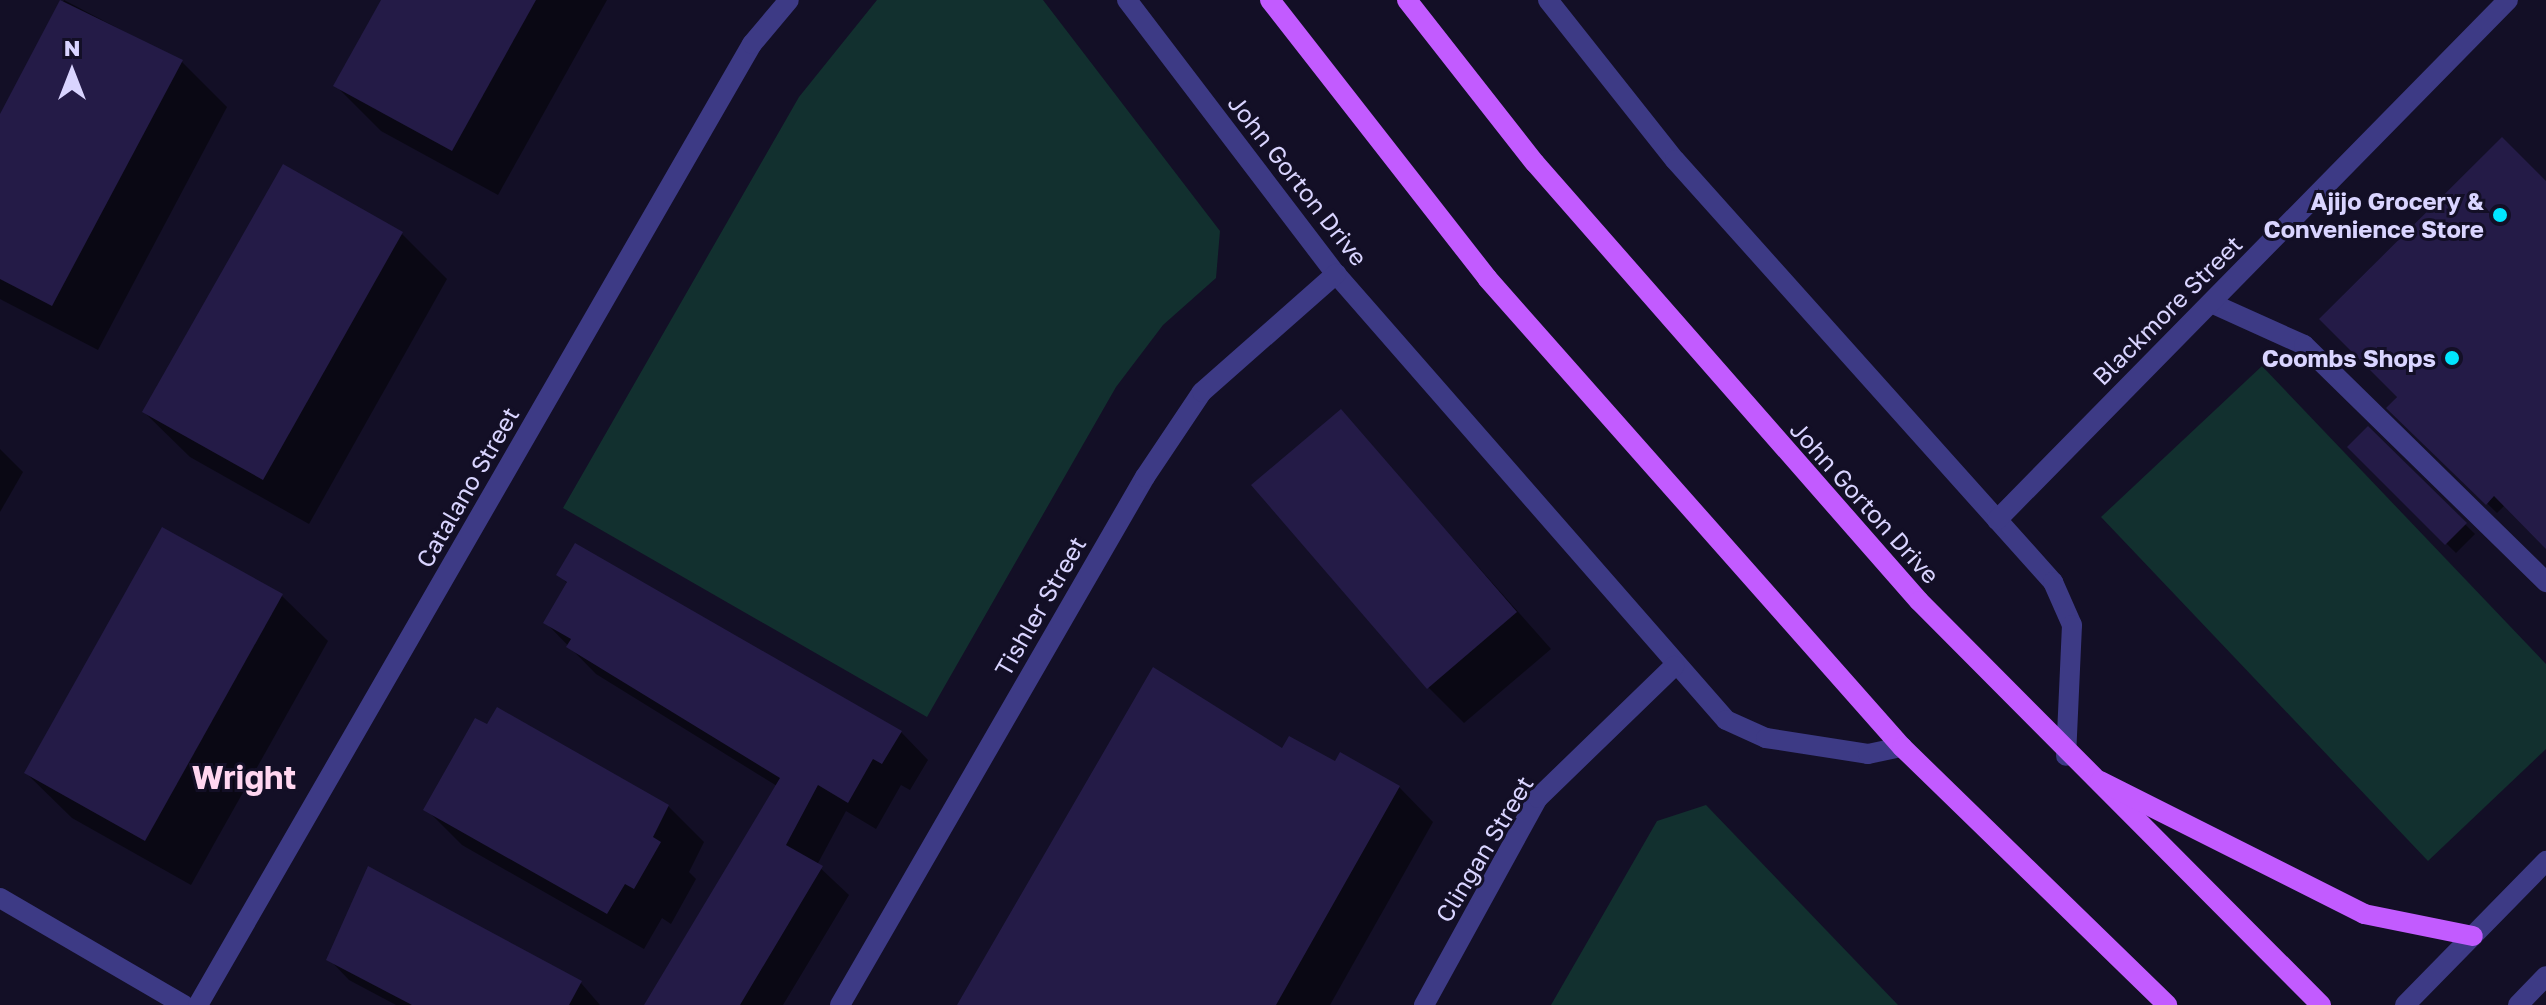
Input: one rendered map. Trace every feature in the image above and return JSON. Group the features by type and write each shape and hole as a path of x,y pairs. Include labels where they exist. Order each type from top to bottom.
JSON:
{"main road":[{"path":"1270,0 1487,278 1902,747 2167,1005"},
{"name":"John Gorton Drive","path":"1407,0 1724,385 2066,756 2321,1005"},
{"path":"2082,772 2364,914 2473,936"}],"street":[{"name":"Catalano Street","path":"198,1005 752,44 789,0"},
{"name":"John Gorton Drive","path":"1127,0 1336,274 1674,666 1726,720 1766,738 1868,754 1902,747"},
{"path":"1548,0 1675,160 2053,582 2072,625 2066,756"},
{"name":"Blackmore Street","path":"1997,520 2508,0"},
{"name":"Tishler Street","path":"840,1005 1145,477 1202,392 1336,274"},
{"path":"2211,303 2304,345 2546,582"},
{"name":"Clingan Street","path":"1424,1005 1538,798 1674,666"},
{"path":"2405,1005 2546,861"},
{"path":"0,898 184,1005"},
{"path":"2518,1005 2546,976"}],"green space":[{"path":"877,0 1043,0 1220,231 1216,278 1163,325 1116,387 927,717 563,508 799,97"},
{"path":"2262,366 2546,664 2546,749 2428,861 2101,517"},
{"path":"1706,805 1898,1005 1551,1005 1657,821"}],"building":[{"path":"60,0 183,60 52,306 0,279 0,114"},
{"path":"381,0 536,0 452,151 333,86"},
{"name":"Coombs Shops","path":"2502,137 2546,181 2546,549 2494,496 2486,505 2386,408 2397,397 2319,319"},
{"path":"283,164 403,232 263,480 142,412"},
{"path":"1341,409 1517,612 1427,689 1251,485"},
{"path":"2368,426 2467,523 2445,545 2347,447"},
{"path":"162,527 283,594 145,841 24,773"},
{"path":"575,543 902,731 882,764 873,759 848,803 818,785 786,845 823,866 740,1005 644,1005 780,778 566,647 571,639 543,623 567,582 556,575"},
{"path":"1153,667 1282,748 1289,736 1335,761 1340,752 1400,786 1276,1005 957,1005"},
{"path":"497,707 669,805 653,837 661,842 634,889 625,884 607,914 423,810 475,718 487,724"},
{"path":"368,866 582,981 569,1005 412,1005 326,960"}],"place":[{"name":"Ajijo Grocery & Convenience Store","path":"2500,215"},
{"name":"Coombs Shops","path":"2452,358"}],"district":[{"name":"Wright","path":"244,777"}]}
